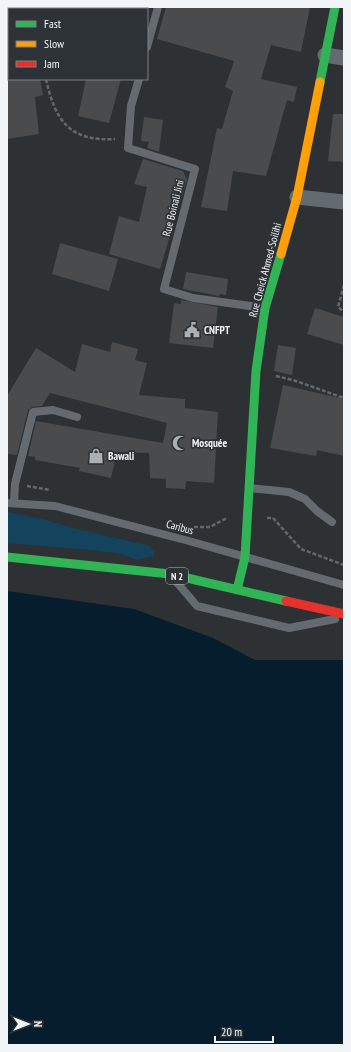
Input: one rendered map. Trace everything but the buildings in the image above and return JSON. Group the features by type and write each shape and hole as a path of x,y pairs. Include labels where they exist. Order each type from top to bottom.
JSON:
{"street":[{"name":"Rue Cheick Ahmed-Soilihi","path":"237,590 246,557 248,488 256,371 265,308 297,197 335,7"},
{"path":"325,56 344,58"},
{"path":"297,197 344,202"},
{"name":"N 2","path":"7,557 123,571 170,574 344,614"}],"lane":[{"path":"148,43 158,7"},
{"path":"128,138 132,106 139,80"},
{"name":"Rue Boinali Jini","path":"128,138 128,148 195,169 164,289 193,298 265,308"},
{"path":"11,503 33,412 52,410 77,417"},
{"path":"248,488 289,492 305,499 317,511 332,522"},
{"name":"Caribus","path":"11,503 55,506 344,585"},
{"path":"170,574 196,606 289,628 344,617"}],"path":[{"path":"46,80 51,101 67,128 98,140 128,138"},
{"path":"344,285 338,307 344,312"},
{"path":"256,371 293,380 344,398"},
{"path":"15,484 57,492"},
{"path":"190,526 210,527 222,522 229,516 272,518 301,549 344,565"}],"shaded area":[{"path":"7,512 43,519 69,527 150,546 154,551 154,556 136,560 123,554 7,543"},
{"path":"7,591 134,609 213,638 255,660 344,660 344,1045 7,1045"}],"traffic: fast":[{"path":"320,82 335,7"},
{"path":"237,590 245,557 256,371 265,308 281,254"},
{"path":"7,557 170,574 286,601"}],"traffic: slow":[{"path":"281,254 297,197 320,82"}],"traffic: jam":[{"path":"286,601 344,614"}],"place":[{"name":"CNFPT","path":"192,330"},
{"name":"Mosquée","path":"180,443"},
{"name":"Bawali","path":"96,456"}]}
